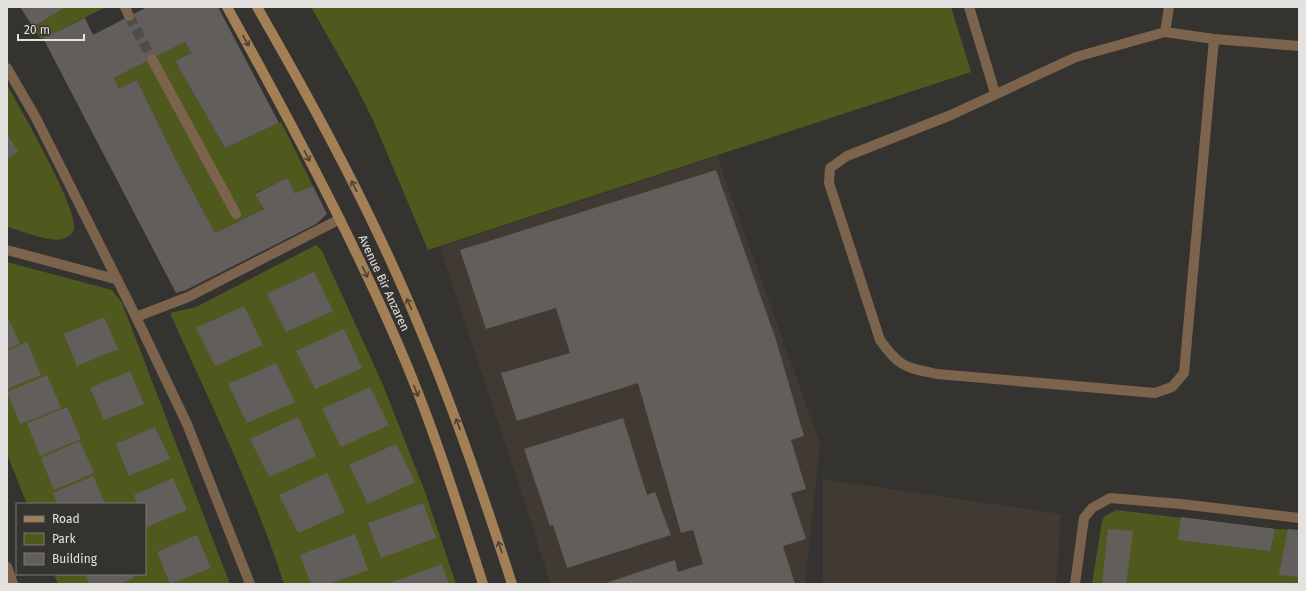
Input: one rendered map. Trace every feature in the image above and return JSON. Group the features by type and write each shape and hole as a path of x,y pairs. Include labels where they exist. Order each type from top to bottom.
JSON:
{"main road":[{"name":"Avenue Bir Anzaren","path":"227,7 282,105 340,219 399,345 452,486 483,584"},
{"name":"Avenue Bir Anzaren","path":"257,7 306,92 362,203 423,334 462,434 512,584"}],"street":[{"path":"969,7 995,93"},
{"path":"1165,32 1169,7"},
{"path":"1214,39 1184,373 1172,387 1155,393 937,374 906,367 893,358 880,340 829,183 830,168 847,156 951,115 995,93 1076,57 1165,32 1214,39 1299,46"},
{"path":"152,59 236,214"},
{"path":"7,68 36,118 115,279 136,317 187,424 250,584"},
{"path":"136,317 188,298 340,219"},
{"path":"7,250 115,279"},
{"path":"1075,584 1084,518 1092,508 1110,498 1181,504 1299,518"},
{"path":"7,567 13,584"}],"shaded area":[{"path":"717,156 820,444 805,584 551,584 440,247"},
{"path":"823,479 1061,514 1056,584 823,584"}],"green space":[{"path":"66,7 106,7 41,39 33,27"},
{"path":"311,7 951,7 971,72 428,250 373,120 356,86"},
{"path":"185,42 191,53 175,61 225,148 281,122 313,186 295,193 287,178 256,193 264,209 215,233 175,158 137,80 119,88 114,78"},
{"path":"7,85 47,158 67,201 73,218 74,229 70,235 63,239 58,240 43,238 7,227"},
{"path":"316,245 322,251 383,385 425,492 456,584 284,584 245,481 170,313 196,307"},
{"path":"7,262 112,290 122,303 230,584 58,584 54,575 146,575 146,503 27,503 7,454"},
{"path":"1116,510 1275,529 1299,530 1299,584 1092,584 1102,521 1105,516"}],"building":[{"path":"20,7 66,7 33,27"},
{"path":"147,7 218,7 279,123 225,148 175,61 191,53 185,42 114,78 119,88 137,80 175,158 215,233 264,209 255,194 287,178 295,193 313,186 327,214 316,224 186,290 176,293 43,38 85,18 93,35"},
{"path":"7,134 18,152 7,159"},
{"path":"716,170 776,340 804,436 791,440 806,489 791,493 806,539 783,546 795,584 603,584 675,560 678,572 703,564 693,530 681,533 638,383 517,421 501,373 570,353 556,308 486,329 460,250"},
{"path":"314,272 333,311 286,332 267,294"},
{"path":"244,306 263,345 215,366 196,328"},
{"path":"7,316 20,344 7,349"},
{"path":"104,317 118,349 77,366 64,334"},
{"path":"344,329 362,368 315,389 296,351"},
{"path":"27,342 41,375 7,389 7,351"},
{"path":"276,363 295,402 247,423 228,384"},
{"path":"130,371 144,404 104,420 90,388"},
{"path":"47,375 61,408 20,424 7,392"},
{"path":"370,387 389,425 341,447 322,409"},
{"path":"67,407 81,439 40,456 27,423"},
{"path":"298,417 316,456 269,477 250,439"},
{"path":"623,418 647,495 655,492 671,535 567,568 553,525 550,526 524,449"},
{"path":"155,427 170,459 129,476 116,444"},
{"path":"80,441 94,473 54,490 41,458"},
{"path":"396,444 415,482 368,504 349,465"},
{"path":"327,473 345,512 298,533 279,495"},
{"path":"93,476 105,503 58,503 53,493"},
{"path":"173,478 187,510 147,527 146,503 137,503 134,495"},
{"path":"423,503 436,538 381,558 368,523"},
{"path":"1181,517 1275,529 1270,551 1178,540"},
{"path":"1108,529 1133,531 1126,584 1102,584"},
{"path":"1288,529 1299,530 1299,577 1279,575"},
{"path":"355,534 368,570 329,584 311,584 300,555"},
{"path":"197,535 211,568 170,584 157,552"},
{"path":"442,564 449,584 387,584"},
{"path":"85,575 132,575 134,578 119,584 89,584"}],"tunnel":[{"path":"129,16 152,59"}]}
